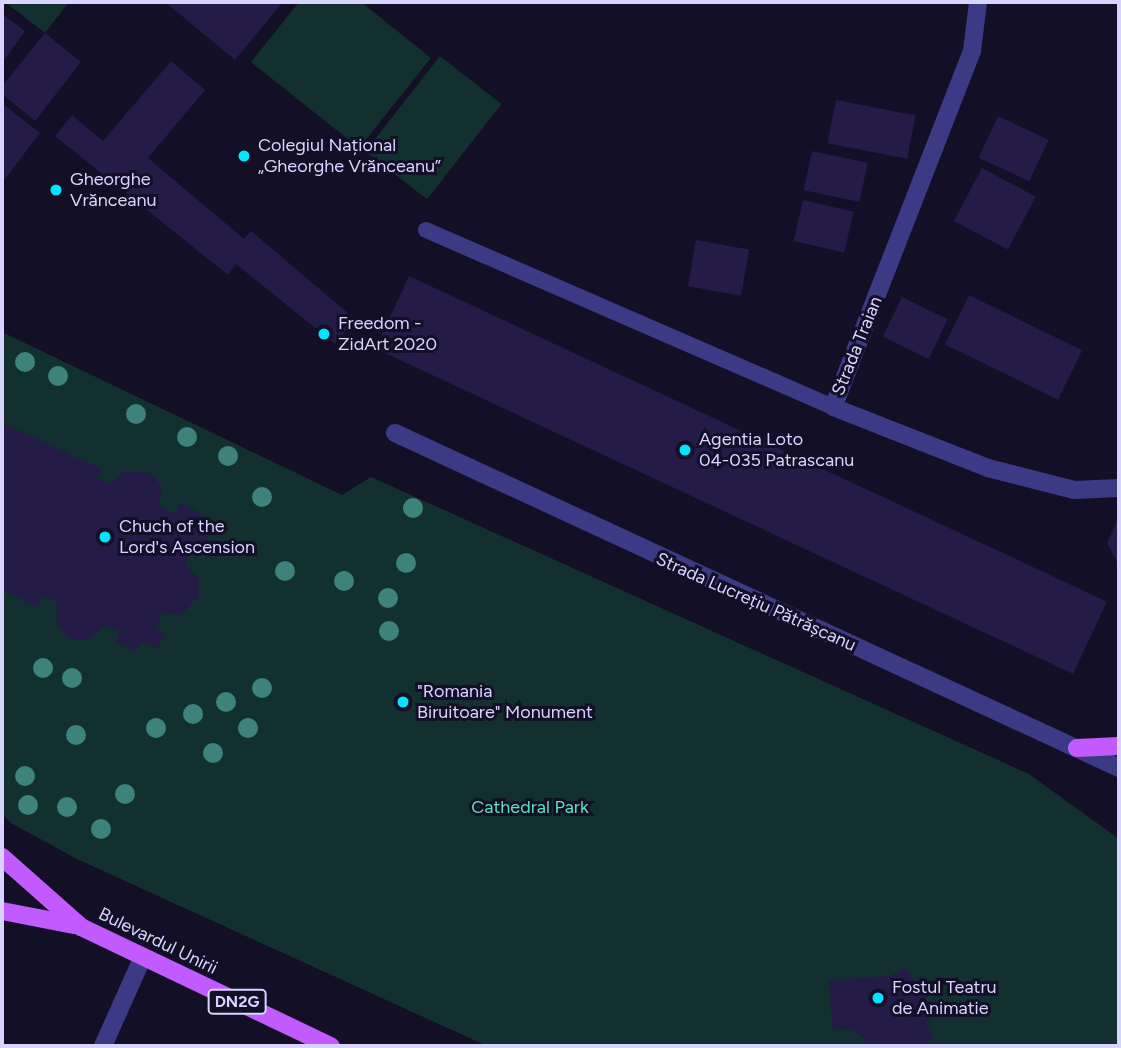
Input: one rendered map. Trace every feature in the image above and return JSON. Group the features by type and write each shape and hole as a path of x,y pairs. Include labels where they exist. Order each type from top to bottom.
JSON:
{"main road":[{"path":"1077,748 1119,746"},
{"name":"Bulevardul Unirii","path":"2,857 81,927 331,1046"},
{"name":"Bulevardul Unirii","path":"2,911 81,927"}],"street":[{"name":"Strada Traian","path":"978,2 972,51 832,407 988,468 1074,490 1119,488"},
{"name":"Strada Lucrețiu Pătrășcanu","path":"395,433 1119,768"},
{"path":"103,1046 142,958"}],"lane":[{"path":"426,230 832,407"}],"green space":[{"path":"5,2 69,2 45,33"},
{"path":"299,2 361,2 431,58 359,148 251,62"},
{"path":"440,56 501,104 427,199 366,151"},
{"name":"Cathedral Park","path":"2,332 342,495 371,477 1029,774 1119,839 1119,1046 487,1046 77,859 11,823 2,814"}],"building":[{"path":"165,2 283,2 235,60"},
{"path":"2,14 25,31 2,63"},
{"path":"45,33 81,62 35,121 2,94 2,86"},
{"path":"171,61 205,90 148,158 244,239 251,231 355,319 335,344 236,264 228,275 55,136 72,115 103,141"},
{"path":"836,100 916,115 907,159 828,143"},
{"path":"2,103 40,133 2,183"},
{"path":"998,116 1049,140 1029,181 979,158"},
{"path":"812,151 868,163 859,202 804,190"},
{"path":"982,168 1036,197 1008,250 954,221"},
{"path":"803,200 854,212 844,253 794,241"},
{"path":"696,240 749,249 741,296 688,286"},
{"path":"409,276 1107,601 1073,674 375,349"},
{"path":"969,295 1082,350 1058,400 945,344"},
{"path":"902,297 948,319 929,359 883,337"},
{"name":"Chuch of the Lord's Ascension","path":"2,423 101,469 97,478 111,484 124,471 150,473 161,486 160,507 175,514 180,503 201,513 196,523 212,531 205,547 195,542 185,564 199,579 199,596 181,615 162,613 156,628 165,632 157,649 141,642 136,651 115,642 120,632 105,625 89,640 71,639 57,627 56,602 42,596 38,607 2,590"},
{"path":"1119,516 1119,566 1107,543"},
{"name":"Fostul Teatru de Animatie","path":"906,967 936,1016 925,1022 933,1036 926,1046 863,1046 867,1041 852,1029 833,1031 829,981 891,976"}],"place":[{"name":"Colegiul Național „Gheorghe Vrănceanu”","path":"244,156"},
{"name":"Gheorghe Vrănceanu","path":"56,190"},
{"name":"Freedom - ZidArt 2020","path":"324,334"},
{"name":"Agentia Loto 04-035 Patrascanu","path":"685,450"},
{"name":"Chuch of the Lord's Ascension","path":"105,537"},
{"name":"\"Romania Biruitoare\" Monument","path":"403,702"},
{"name":"Fostul Teatru de Animatie","path":"878,998"}]}
